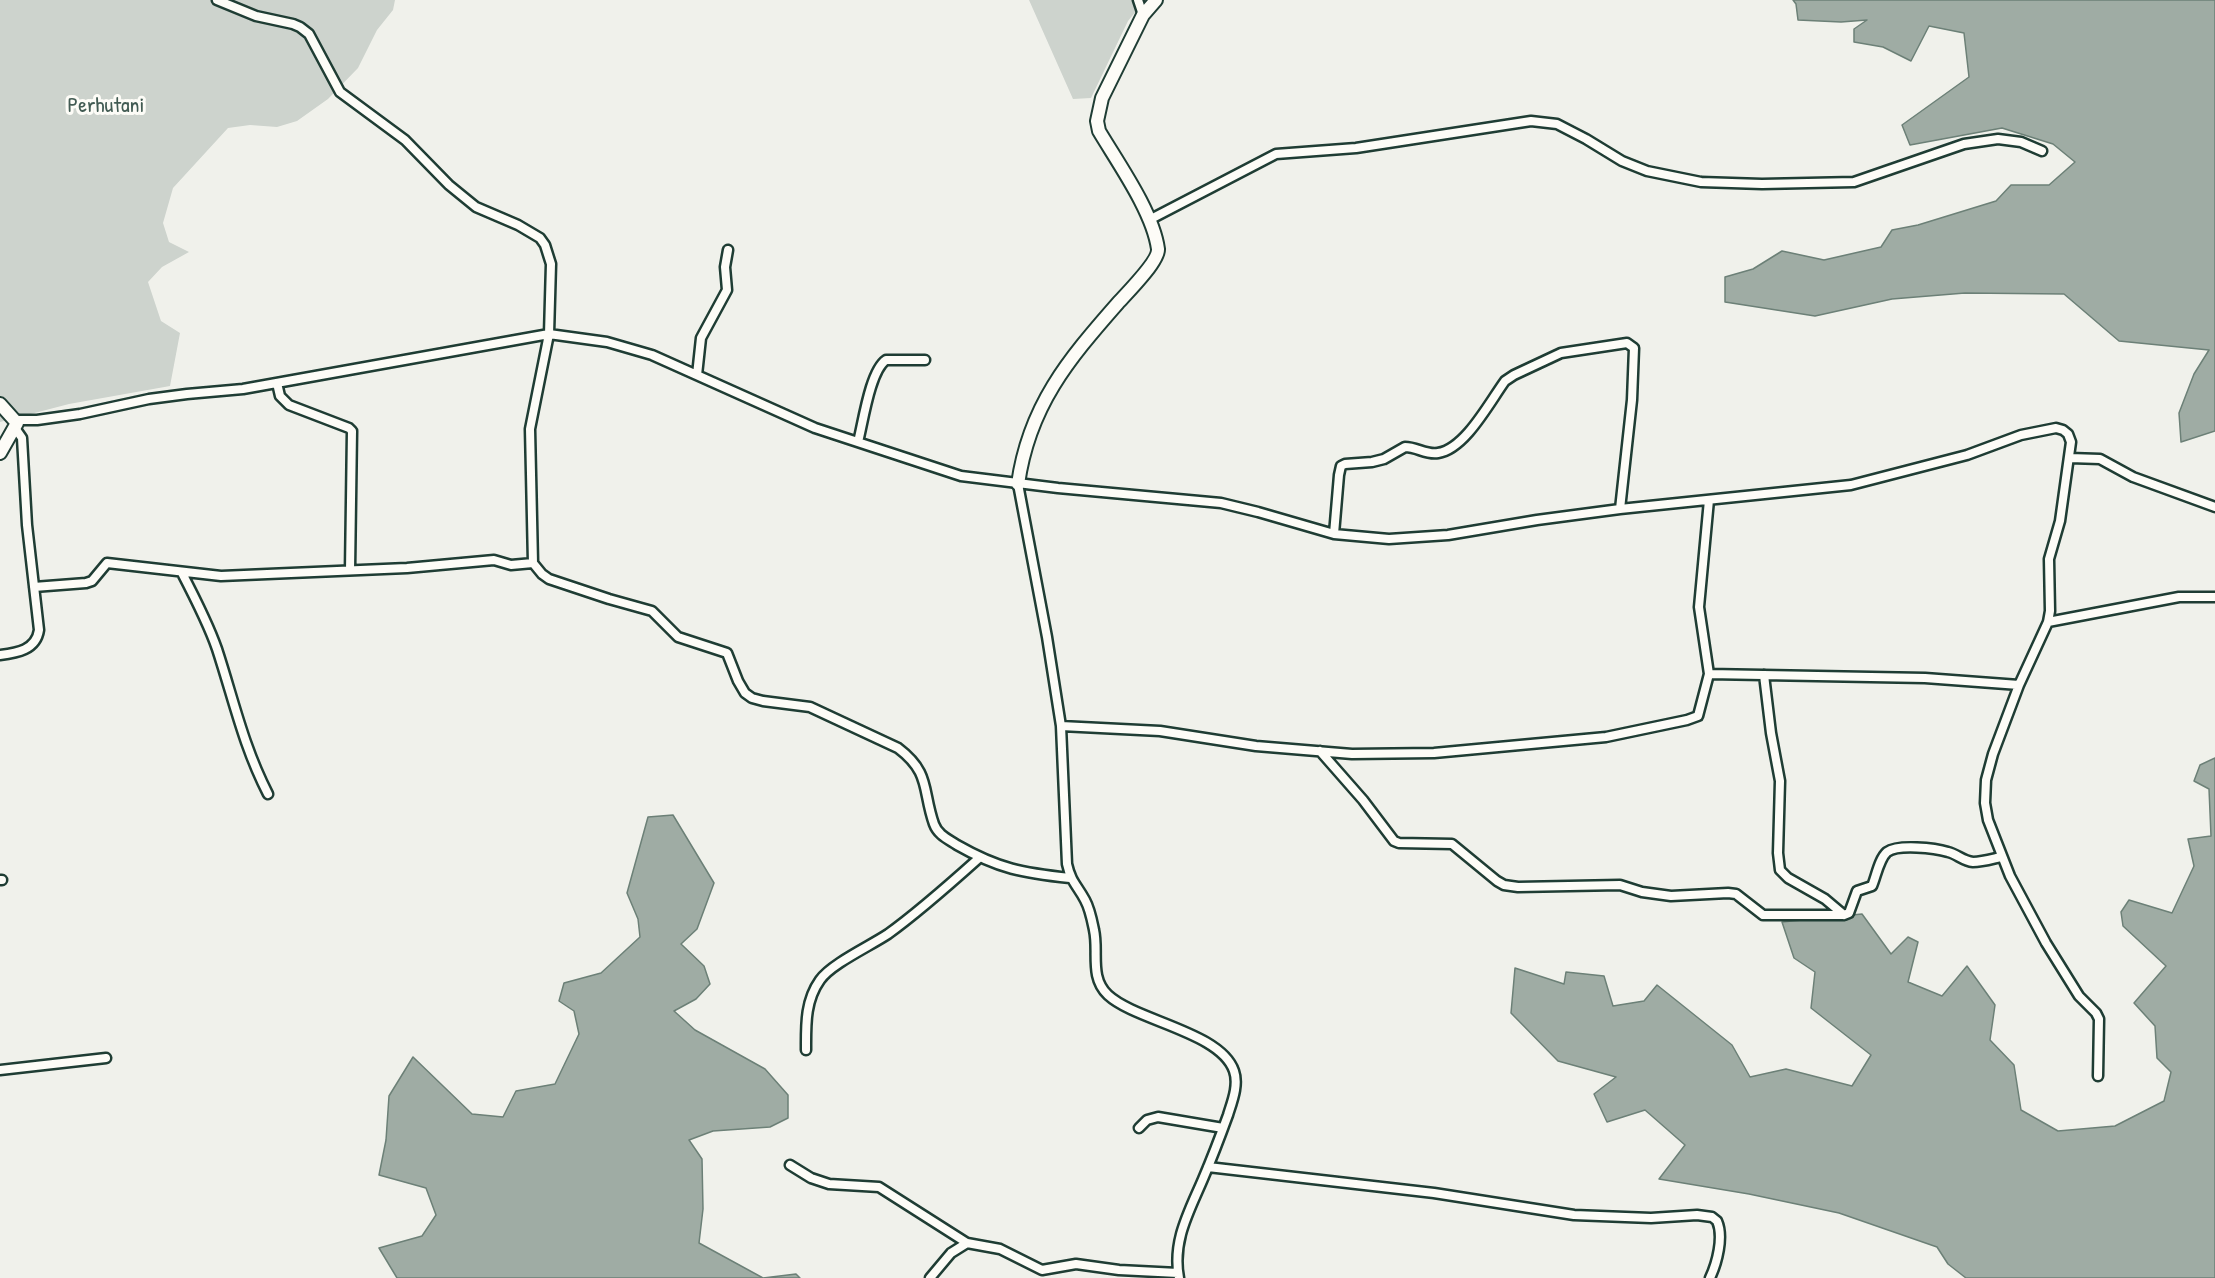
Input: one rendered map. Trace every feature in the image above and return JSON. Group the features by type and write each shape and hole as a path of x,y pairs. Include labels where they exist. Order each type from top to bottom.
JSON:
{"street":[{"path":"217,0 255,16 300,27 309,34 340,92 405,140 449,185 476,207 518,225 540,238 549,252 551,264 549,334 530,429 533,563 542,574 549,579 652,611 678,637 727,653 738,681 745,693 752,698 810,707 898,748 919,770 925,783 935,827 940,834 979,858 998,866 1029,874 1070,878"},
{"path":"1138,0 1143,15"},
{"path":"790,1165 810,1178 830,1184 879,1187 967,1243 1000,1249 1042,1270 1076,1264 1179,1276 1177,1249 1181,1228 1208,1167 1234,1097 1236,1081 1234,1071 1229,1061 1215,1049 1190,1034 1125,1005 1109,996 1100,986 1096,972 1095,933 1090,913 1082,895 1070,878 1067,864 1061,726 1018,484 1024,454 1048,394 1067,363 1155,259 1158,251 1149,219 1099,131 1097,121 1102,98 1143,15 1156,0"},
{"path":"1149,219 1276,154 1356,148 1530,121 1557,124 1586,138 1622,161 1647,171 1701,182 1762,184 1854,182 1964,144 1998,139 2021,142 2042,151"},
{"path":"697,375 701,338 727,290 725,267 728,250"},
{"path":"15,424 80,414 149,399 243,390 549,334 607,342 652,355 814,428 961,476 1018,484 1221,503 1334,534 1389,539 1417,538 1620,509 1851,485 1967,455 2046,428 2063,430 2068,434 2071,442 2070,458 2060,521 2049,559 2050,611 2048,622 2019,685 1993,754 1984,790 1988,820 2001,857 2046,943 2079,996 2099,1019 2098,1076"},
{"path":"1334,534 1341,466 1378,461 1406,447 1427,454 1449,450 1461,441 1505,381 1514,375 1561,353 1627,343 1634,348 1632,400 1620,509"},
{"path":"858,442 873,383 881,363 886,360 925,360"},
{"path":"277,383 280,396 289,405 352,431 350,570"},
{"path":"0,404 22,438 27,525 39,630 36,641 18,653 0,655"},
{"path":"0,453 15,424"},
{"path":"2070,458 2100,459 2133,477 2215,507"},
{"path":"1061,726 1160,731 1256,746 1352,754 1434,753 1606,737 1698,716 1709,674 1699,607 1710,500"},
{"path":"34,587 86,583 92,580 107,563 221,576 406,568 494,560 511,565 533,563"},
{"path":"182,573 208,625 237,722 253,764 268,794"},
{"path":"2048,622 2191,595 2215,597"},
{"path":"1709,674 1925,678 2019,685"},
{"path":"1764,675 1780,782 1778,853 1780,870 1788,878 1825,899 1844,915"},
{"path":"1320,751 1363,800 1394,841 1452,844 1484,872 1504,885 1518,887 1620,885 1642,892 1671,896 1728,893 1736,894 1763,915 1844,915 1849,913 1857,891 1872,886 1882,859 1890,850 1898,848 1937,849 1975,862 2001,857"},
{"path":"806,1050 807,1009 810,998 824,974 888,933 952,883 979,858"},
{"path":"0,1070 106,1058"},
{"path":"1139,1128 1147,1120 1158,1117 1223,1128"},
{"path":"1208,1167 1434,1193 1574,1215 1641,1218 1704,1215 1718,1221 1720,1227 1718,1252 1710,1278"},
{"path":"930,1278 951,1253 967,1243"}],"green space":[{"name":"Perhutani","path":"0,0 395,0 393,10 377,30 358,68 328,99 297,121 277,127 250,125 228,128 173,188 163,223 169,242 189,252 162,267 148,282 161,321 180,333 170,386 69,404 0,422"},
{"path":"1029,0 1145,0 1128,21 1091,98 1073,99"}],"shaded area":[{"path":"1793,0 2215,0 2215,431 2181,442 2179,413 2194,374 2209,350 2119,341 2064,294 1965,293 1892,299 1815,316 1725,302 1725,277 1753,269 1782,251 1824,260 1881,247 1892,230 1918,225 1996,201 2011,185 2049,185 2075,162 2053,144 2002,128 1910,145 1902,125 1969,77 1964,33 1929,26 1911,61 1883,47 1854,42 1854,29 1867,20 1841,22 1798,20 1796,4"},
{"path":"2215,758 2215,1278 1966,1278 1948,1264 1937,1247 1839,1213 1749,1194 1659,1179 1685,1145 1645,1110 1607,1122 1594,1094 1616,1077 1558,1061 1511,1013 1515,968 1564,984 1566,972 1604,976 1613,1006 1644,1001 1657,985 1732,1045 1750,1077 1786,1069 1852,1086 1871,1055 1811,1008 1815,972 1794,958 1782,922 1862,914 1891,954 1908,937 1918,942 1908,982 1942,996 1967,966 1995,1005 1990,1040 2014,1065 2021,1110 2058,1131 2115,1126 2164,1101 2171,1072 2157,1058 2155,1026 2134,1003 2166,966 2123,926 2121,912 2129,900 2172,913 2194,866 2188,839 2211,836 2209,789 2194,781 2200,765"},
{"path":"673,815 714,883 697,929 681,944 704,966 710,984 696,999 674,1011 695,1030 765,1069 788,1095 788,1118 770,1127 713,1131 689,1140 702,1159 703,1209 699,1243 763,1278 397,1278 379,1248 422,1236 436,1215 426,1188 379,1175 386,1140 389,1096 413,1057 472,1114 503,1117 516,1091 555,1084 579,1034 574,1011 559,1001 564,983 601,973 640,937 638,919 627,893 648,817"},
{"path":"796,1274 800,1278 763,1278"}]}
